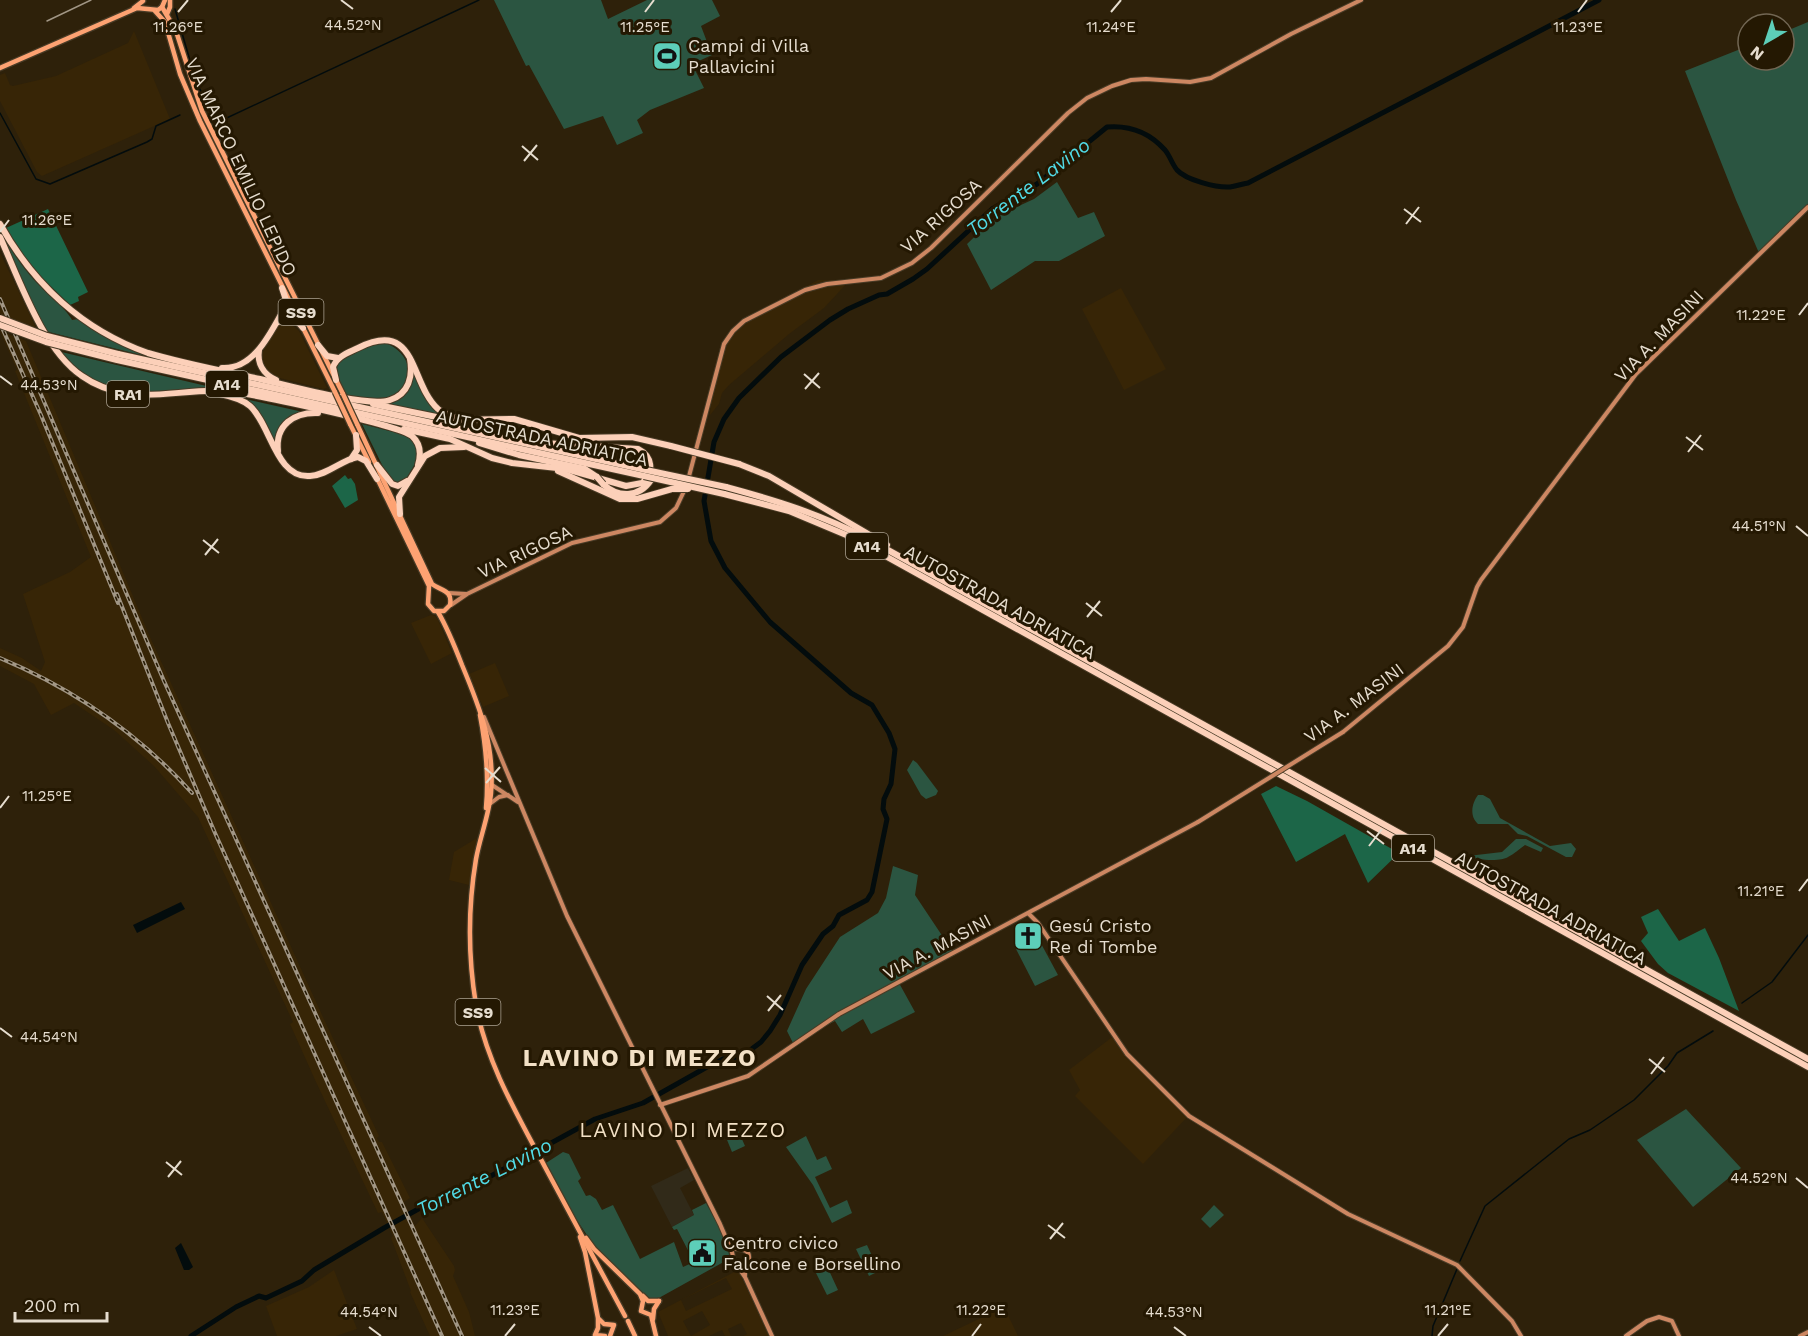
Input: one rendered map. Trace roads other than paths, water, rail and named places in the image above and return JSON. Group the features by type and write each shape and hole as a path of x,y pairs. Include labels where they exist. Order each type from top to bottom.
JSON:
{"highway":[{"path":"0,219 12,245"},
{"name":"RA1","path":"0,224 12,245 45,287 86,321 111,337 137,349 189,363 346,396 431,417 468,421 507,418 579,438"},
{"name":"RA1","path":"0,238 50,344 72,369 92,383 119,392 140,395 207,391 235,392 340,415 359,422 437,436 512,464 546,467"},
{"path":"189,363 224,368 236,367 248,361 260,347 285,307 286,300 282,288"},
{"path":"273,327 281,319 290,317 303,328"},
{"name":"AUTOSTRADA ADRIATICA","path":"0,318 47,336 117,357 444,432 780,501 813,513 901,557 1808,1059"},
{"name":"AUTOSTRADA ADRIATICA","path":"0,325 46,342 504,438 645,473"},
{"path":"336,380 333,367 338,358 369,342 380,340 398,345 405,351 429,397 438,409 468,421"},
{"path":"318,345 327,356 338,358"},
{"path":"260,347 260,362 263,370 269,376 326,393"},
{"path":"346,396 376,402 395,398 410,380 412,371 410,359"},
{"path":"174,393 219,394 243,402 258,415 280,457 292,471 310,476 358,457 364,459 377,479"},
{"path":"280,457 277,444 280,433 292,417 307,413 340,415"},
{"path":"359,422 411,435 418,443 420,451 418,465"},
{"path":"444,432 519,455 585,469 617,493 628,495 638,492 648,484 654,464 646,450 635,445 600,443 579,438"},
{"path":"351,459 357,450 356,435"},
{"path":"579,438 632,437 759,471 890,547 901,557"},
{"path":"504,438 567,446 634,448 644,453 651,464 646,481 631,487 598,480 566,469 546,467"},
{"path":"400,514 399,497 427,454 440,448 454,446 474,449"},
{"path":"377,465 392,484 398,486 408,481"},
{"path":"546,467 620,499 637,499 672,489 725,490"},
{"name":"AUTOSTRADA ADRIATICA","path":"725,490 806,517 864,544 1808,1067"}],"main road":[{"path":"0,68 137,8 155,11 162,7 165,0"},
{"path":"166,14 170,7 170,0"},
{"path":"124,14 143,1 146,8"},
{"name":"VIA MARCO EMILIO LEPIDO","path":"162,7 176,31 202,111 318,345 359,422 432,584 440,589"},
{"name":"VIA MARCO EMILIO LEPIDO","path":"155,11 165,22 180,74 200,121 356,435 429,586 429,594"},
{"path":"429,594 440,589 449,593"},
{"name":"SS9","path":"447,627 448,607 451,599 449,593"},
{"name":"SS9","path":"429,594 428,604 438,612 447,627 482,714 489,748 491,768 489,806 476,860 470,931 473,985 484,1036 502,1084 527,1134 636,1336"},
{"path":"438,612 448,607"},
{"name":"SS9","path":"477,703 488,776 484,824"},
{"path":"574,1221 594,1249 640,1294 648,1301 659,1301 654,1309 653,1319 656,1336"},
{"path":"574,1221 585,1252 598,1318 595,1335 604,1336"},
{"path":"640,1294 643,1301 641,1311 648,1313 653,1319"},
{"path":"598,1318 604,1324 614,1325 609,1336"}],"street":[{"name":"VIA RIGOSA","path":"448,607 467,594 573,543 655,524 669,516 683,495 724,344 744,321 805,290 827,284 875,280 912,263 931,248 1068,113 1095,93 1138,79 1182,82 1211,78 1291,34 1361,0"},
{"name":"VIA A. MASINI","path":"660,1104 748,1076 839,1014 1198,822 1343,732 1448,646 1463,627 1481,580 1629,382 1808,207"},
{"name":"VIA RIGOSA","path":"449,593 467,594"},
{"path":"482,714 567,916 772,1336"},
{"path":"505,766 495,765 491,768 488,776 491,784 522,808"},
{"path":"489,806 496,798 506,794 513,785"},
{"path":"1037,909 1038,923"},
{"path":"1029,914 1038,923 1127,1054 1189,1116 1348,1214 1457,1265 1512,1321 1521,1336"},
{"path":"730,1247 748,1254 745,1277"},
{"path":"733,1256 740,1250"},
{"path":"737,1265 746,1265"},
{"path":"1626,1336 1647,1321 1659,1317 1672,1321 1680,1336"},
{"path":"1800,1336 1808,1332"}],"waterway":[{"path":"175,9 196,81 216,123 479,0"},
{"name":"Torrente Lavino","path":"191,1336 236,1307 259,1296 266,1298 302,1281 314,1270 431,1202 489,1177 595,1119 643,1103 723,1059 737,1057 749,1051 770,1031 780,1015 802,965 823,934 833,926 839,915 867,900 872,892 887,819 883,809 884,799 891,784 895,749 889,733 872,705 851,693 770,622 725,568 711,541 704,501 714,442 724,419 739,398 781,357 848,309 879,295 887,294 913,279 927,269 992,209 1037,184 1107,127 1124,127 1146,134 1165,150 1181,174 1194,180 1224,187 1248,183 1599,0"},
{"path":"0,113 36,179 50,184 147,142 152,139 156,126 180,115"},
{"path":"1742,1003 1772,982 1808,935"},
{"path":"1460,1261 1485,1206 1569,1139 1590,1130 1634,1100 1668,1066 1677,1053 1713,1031"},
{"path":"1432,1336 1433,1326 1457,1269"}],"tram line":[{"path":"47,21 91,0"}],"railway":[{"path":"0,299 164,681 462,1336"},
{"path":"0,323 41,415 118,603"},
{"path":"117,594 215,833 442,1336"},
{"path":"0,658 54,684 104,715 150,751 192,793"}],"place":[{"name":"Campi di Villa Pallavicini","path":"667,56"},
{"name":"Gesú Cristo Re di Tombe","path":"1028,936"},
{"name":"Centro civico Falcone e Borsellino","path":"702,1253"}],"district":[{"name":"LAVINO DI MEZZO","path":"640,1058"},
{"name":"LAVINO DI MEZZO","path":"683,1130"}]}
